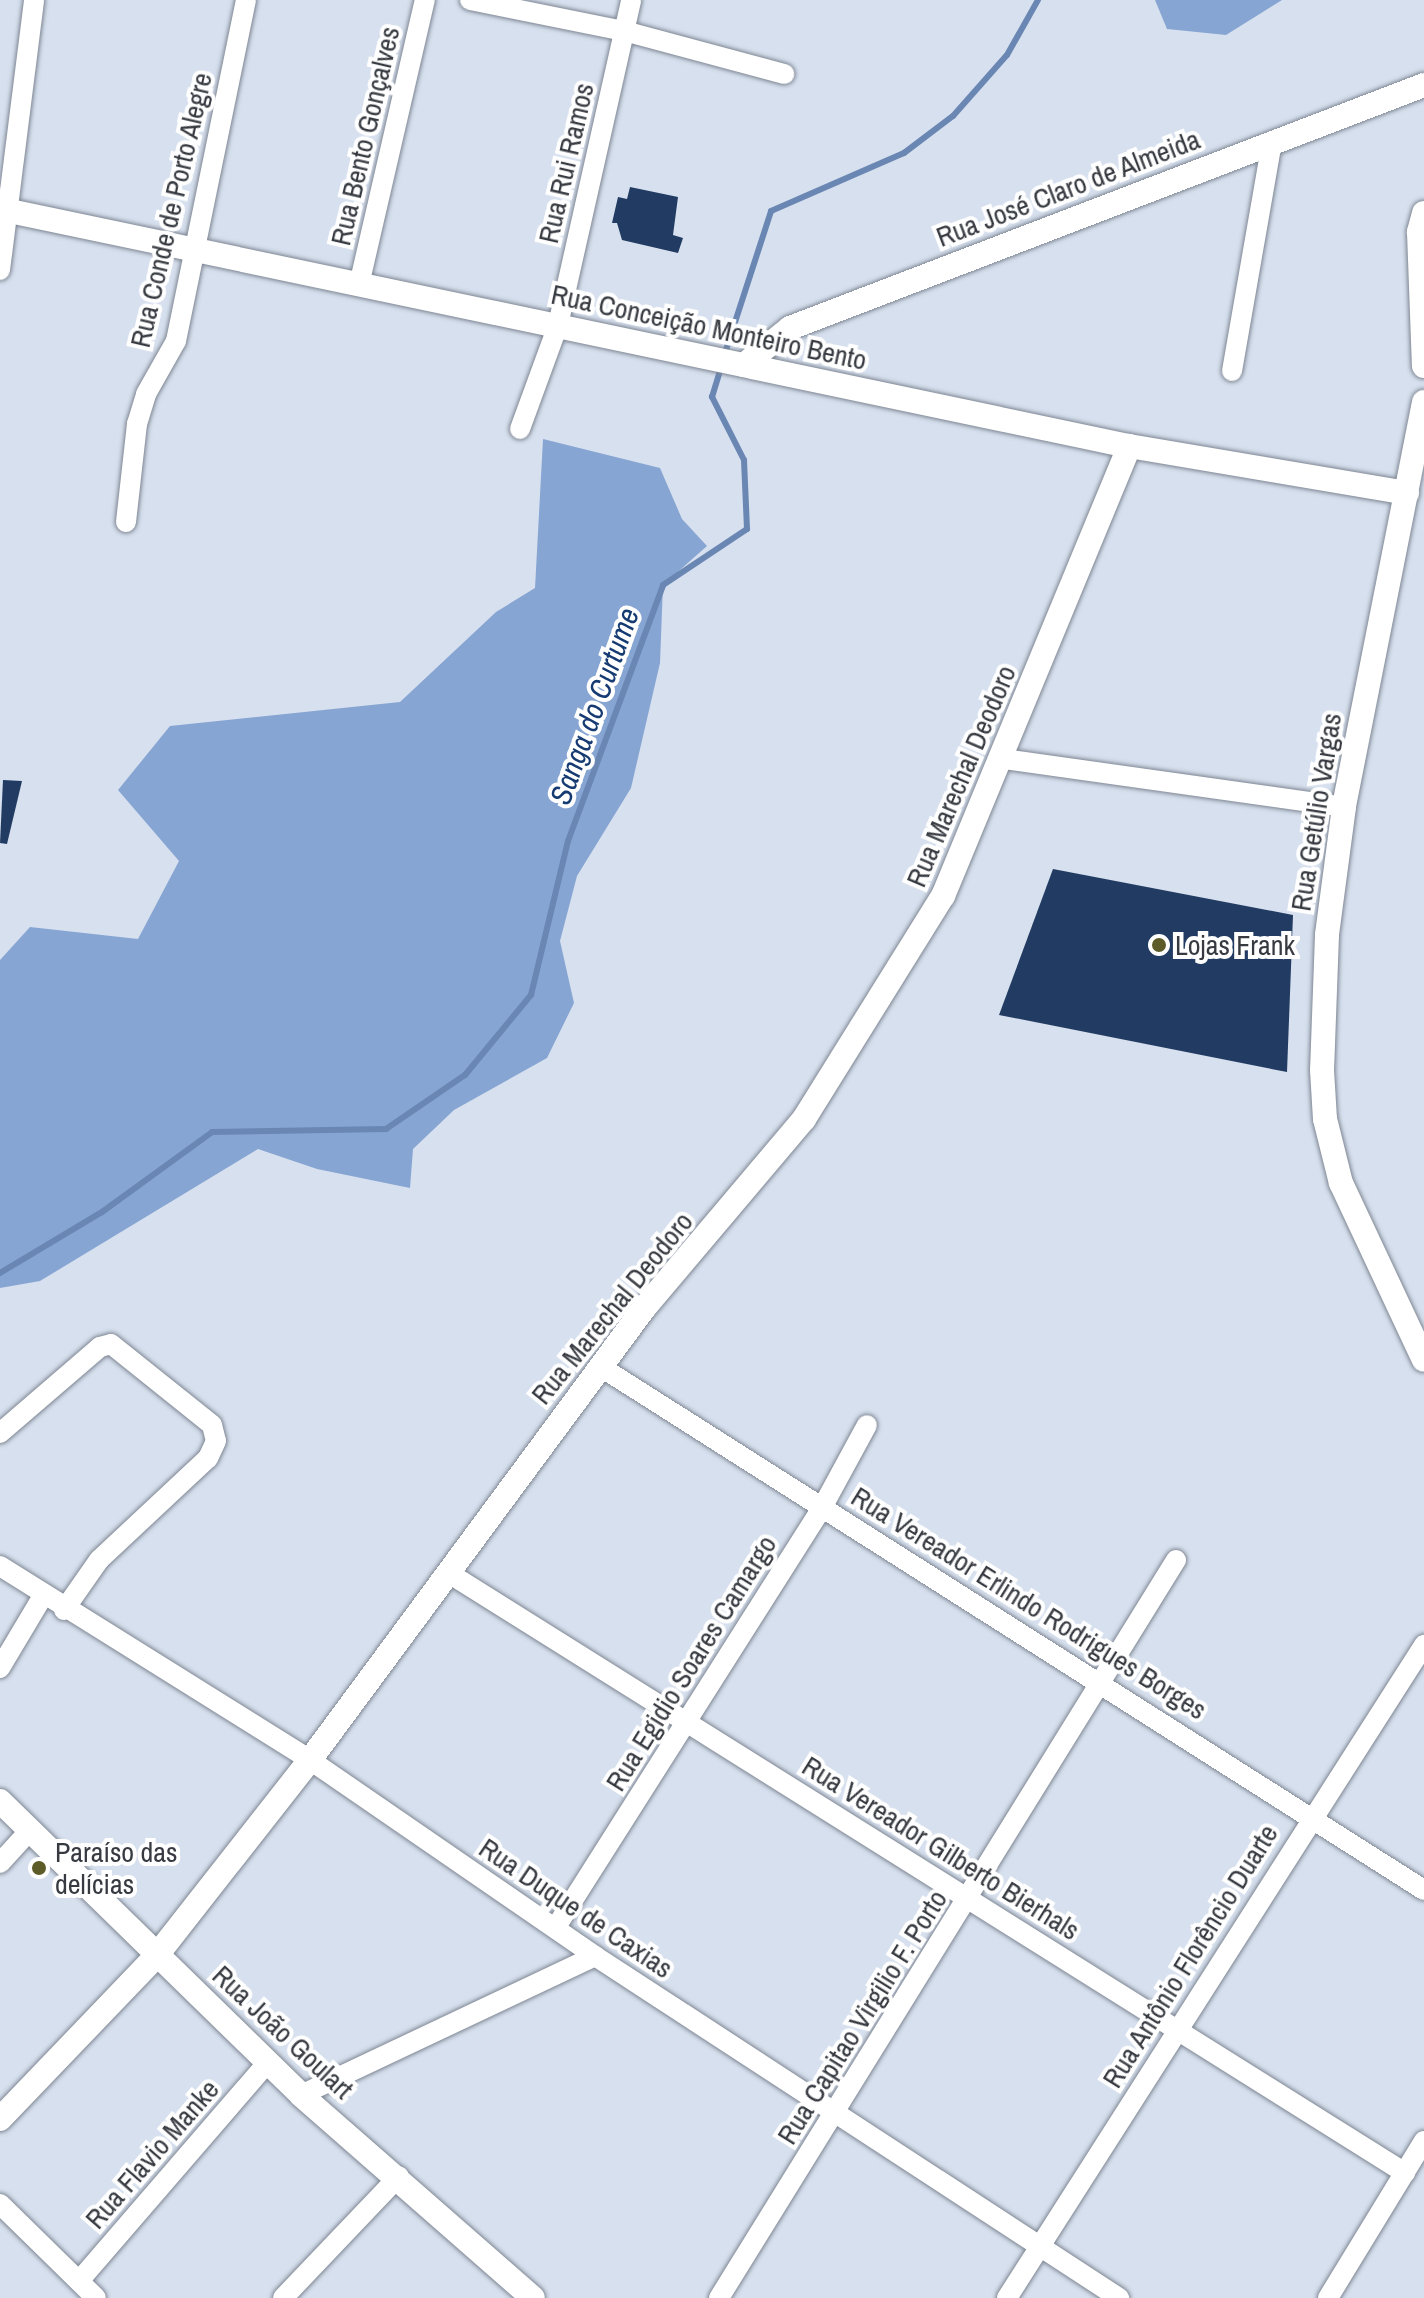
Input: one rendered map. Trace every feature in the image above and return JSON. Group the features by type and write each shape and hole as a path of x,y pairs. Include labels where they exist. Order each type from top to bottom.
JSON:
{"street":[{"path":"0,270 3,210 34,0"},
{"name":"Rua Conde de Porto Alegre","path":"126,522 137,424 146,394 176,341 246,0"},
{"name":"Rua Bento Gonçalves","path":"359,285 425,0"},
{"path":"470,0 624,31 784,74"},
{"name":"Rua Rui Ramos","path":"520,429 558,325 631,0"},
{"name":"Rua José Claro de Almeida","path":"740,364 790,328 1424,85"},
{"path":"1232,371 1272,141"},
{"name":"Rua Conceição Monteiro Bento","path":"3,210 1129,446 1407,493"},
{"path":"1422,226 1424,366"},
{"name":"Rua Getúlio Vargas","path":"1424,402 1344,807 1327,935 1325,1119 1341,1183 1424,1360"},
{"name":"Rua Marechal Deodoro","path":"0,2119 157,1955 310,1760 601,1367 804,1119 845,1058 943,896 1004,759 1129,446"},
{"path":"1004,759 1344,807"},
{"path":"0,1433 100,1347 111,1344 212,1425 216,1441 208,1458 99,1560 64,1610"},
{"name":"Rua Vereador Erlindo Rodrigues Borges","path":"601,1367 1104,1683 1424,1890"},
{"name":"Rua Egidio Soares Camargo","path":"556,1927 823,1506 867,1425"},
{"name":"Rua Capitao Virgilio F. Porto","path":"719,2298 1104,1683 1176,1560"},
{"name":"Rua Duque de Caxias","path":"0,1566 64,1610 310,1760 595,1956 1119,2298"},
{"name":"Rua Vereador Gilberto Bierhals","path":"447,1572 1405,2173"},
{"path":"0,1668 43,1596"},
{"name":"Rua Antônio Florêncio Duarte","path":"1007,2298 1311,1816 1424,1645"},
{"name":"Rua João Goulart","path":"0,1801 267,2063 399,2176 519,2293"},
{"path":"0,1863 31,1829"},
{"path":"301,2095 595,1956"},
{"name":"Rua Flavio Manke","path":"79,2281 267,2063"},
{"path":"1328,2298 1424,2141"},
{"path":"283,2298 399,2176"},
{"path":"0,2204 96,2298"}],"shaded area":[{"path":"1155,0 1282,0 1226,35 1167,29"},
{"path":"543,439 660,468 682,519 707,546 663,585 660,663 631,788 577,876 560,941 574,1003 547,1058 454,1110 413,1149 410,1188 317,1169 258,1149 40,1281 0,1288 0,960 30,927 138,939 179,861 118,790 170,726 400,702 496,612 535,588"}],"building":[{"path":"630,187 678,197 673,235 683,238 678,253 622,240 617,223 612,223 618,197 627,199"},
{"path":"3,780 22,781 7,844 0,843"},
{"name":"Lojas Frank","path":"1053,869 1293,915 1287,1072 999,1015"}],"waterway":[{"name":"Sanga do Curtume","path":"724,356 771,211 904,153 953,116 1007,55 1038,0"},
{"name":"Sanga do Curtume","path":"0,1273 102,1212 212,1132 386,1129 465,1075 531,995 568,841 663,585 747,529 744,460 712,397 721,367"}],"place":[{"name":"Lojas Frank","path":"1159,945"},
{"name":"Paraíso das delícias","path":"39,1868"}]}
